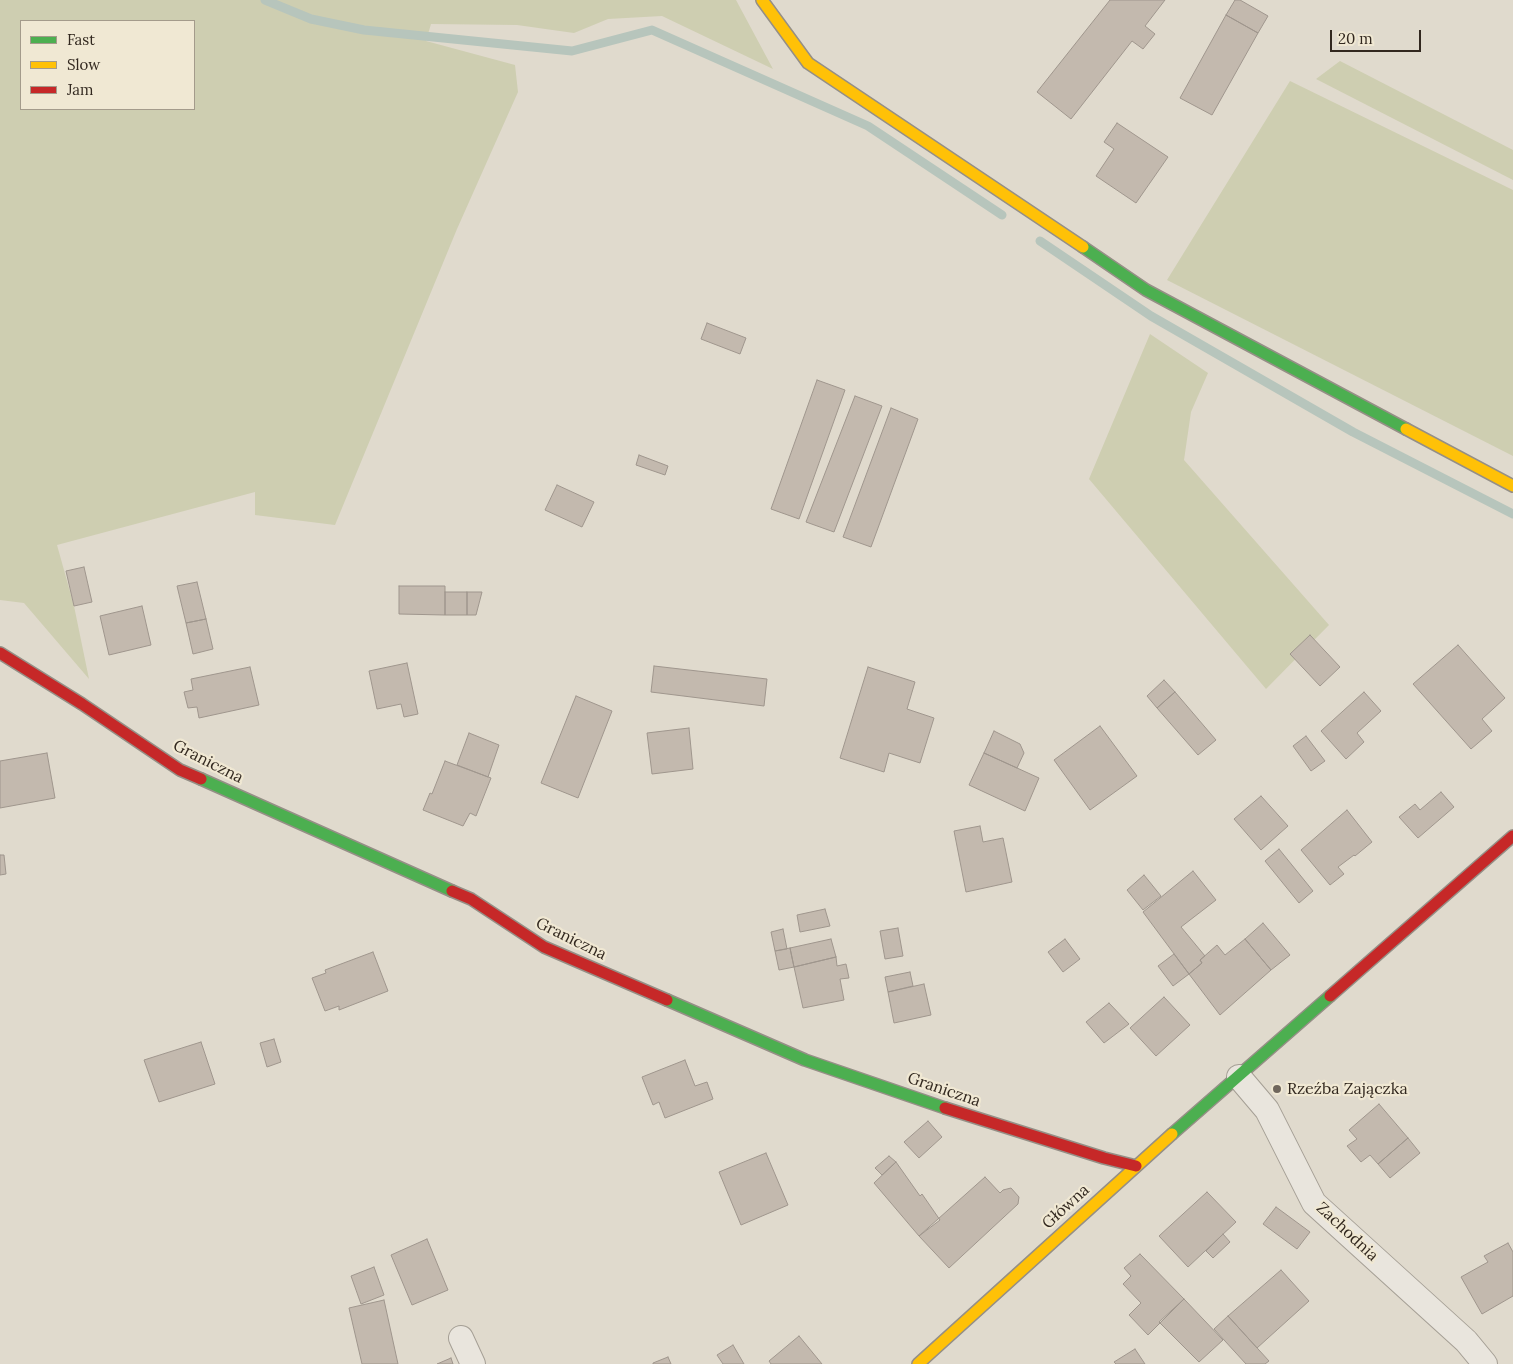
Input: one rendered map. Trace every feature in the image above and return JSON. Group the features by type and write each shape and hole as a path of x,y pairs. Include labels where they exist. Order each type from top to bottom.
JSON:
{"street":[{"path":"762,0 808,63 1146,290 1513,486"},
{"name":"Graniczna","path":"0,653 82,704 180,770 471,899 544,947 805,1060 976,1118 1104,1158 1136,1166"},
{"name":"Główna","path":"918,1364 1136,1166 1513,836"},
{"name":"Zachodnia","path":"1239,1077 1267,1110 1314,1203 1466,1341 1485,1364"},
{"path":"461,1338 473,1364"}],"green space":[{"path":"0,0 736,0 773,69 662,16 608,19 574,33 517,25 431,24 426,41 515,65 518,92 457,229 335,525 255,515 255,492 57,545 74,606 89,679 24,603 0,600"},
{"path":"1340,61 1513,150 1513,180 1316,79"},
{"path":"1290,81 1513,190 1513,456 1167,280"},
{"path":"1150,334 1208,373 1191,412 1184,460 1329,625 1266,689 1089,479"}],"building":[{"path":"1110,0 1165,0 1145,26 1155,34 1143,49 1132,41 1071,119 1037,92"},
{"path":"1235,0 1240,0 1268,16 1258,33 1226,15"},
{"path":"1226,15 1258,33 1212,115 1180,98"},
{"path":"1117,123 1168,157 1136,203 1096,176 1114,149 1104,142"},
{"path":"707,323 746,338 740,354 701,339"},
{"path":"817,380 845,390 799,519 771,509"},
{"path":"855,396 882,406 834,532 806,522"},
{"path":"891,408 918,419 871,547 843,537"},
{"path":"639,455 668,466 665,475 636,465"},
{"path":"557,485 594,502 582,527 545,510"},
{"path":"84,567 92,602 74,606 66,571"},
{"path":"197,582 206,619 186,623 177,586"},
{"path":"399,586 445,586 445,615 399,614"},
{"path":"445,592 467,592 467,615 445,615"},
{"path":"467,592 482,592 476,615 467,615"},
{"path":"142,606 151,645 109,655 100,616"},
{"path":"206,619 213,649 193,654 186,623"},
{"path":"1310,635 1340,667 1320,686 1290,654"},
{"path":"1458,645 1505,698 1482,719 1492,731 1471,749 1413,684"},
{"path":"407,663 418,714 404,717 401,704 377,709 369,671"},
{"path":"654,666 767,679 764,706 651,692"},
{"path":"250,667 259,705 199,718 197,707 188,708 184,692 193,690 191,679"},
{"path":"868,667 915,682 907,709 934,718 920,763 889,753 884,772 840,758"},
{"path":"1164,680 1175,692 1157,708 1147,696"},
{"path":"1175,692 1216,740 1198,755 1157,708"},
{"path":"1364,692 1381,711 1357,733 1364,742 1346,759 1321,731"},
{"path":"576,696 612,711 578,798 541,783"},
{"path":"1100,726 1137,776 1090,810 1054,760"},
{"path":"689,728 693,769 652,774 647,733"},
{"path":"994,731 1020,744 1024,753 1017,768 984,753"},
{"path":"469,733 499,745 488,777 457,765"},
{"path":"1306,736 1325,761 1311,771 1293,746"},
{"path":"47,753 55,798 0,808 0,761"},
{"path":"984,753 1039,778 1025,811 969,785"},
{"path":"445,761 491,778 476,816 470,813 463,826 423,810 430,793 432,794"},
{"path":"1441,792 1454,807 1418,838 1399,817 1415,804 1420,810"},
{"path":"1261,796 1288,826 1261,850 1234,819"},
{"path":"1347,810 1372,842 1338,867 1344,874 1330,885 1301,850"},
{"path":"980,826 983,842 1003,838 1012,882 966,892 954,831"},
{"path":"1279,849 1313,891 1299,903 1265,861"},
{"path":"0,855 4,855 6,874 0,875"},
{"path":"1193,871 1216,900 1181,927 1205,956 1200,960 1202,963 1189,974 1143,912"},
{"path":"1144,875 1161,896 1143,910 1127,890"},
{"path":"825,909 830,926 800,932 797,915"},
{"path":"1263,923 1290,955 1271,970 1245,939"},
{"path":"898,928 903,956 885,959 880,931"},
{"path":"783,929 787,949 775,951 771,932"},
{"path":"831,939 836,957 794,967 790,948"},
{"path":"1065,939 1080,959 1063,972 1048,952"},
{"path":"1245,939 1271,970 1220,1015 1189,974 1202,963 1200,960 1217,945 1225,955"},
{"path":"790,948 794,967 779,970 775,951"},
{"path":"373,952 388,991 339,1010 339,1006 325,1011 312,978 326,973 325,970"},
{"path":"1174,954 1189,974 1173,986 1158,966"},
{"path":"836,957 837,966 846,964 849,978 840,979 844,1000 803,1008 794,967"},
{"path":"910,972 913,986 888,992 885,977"},
{"path":"924,984 931,1015 894,1023 888,992"},
{"path":"1164,997 1190,1025 1156,1056 1130,1028"},
{"path":"1109,1003 1129,1024 1104,1043 1086,1022"},
{"path":"274,1039 281,1062 267,1067 260,1043"},
{"path":"201,1042 215,1084 159,1102 144,1060"},
{"path":"685,1060 695,1086 707,1082 713,1099 665,1118 659,1102 653,1105 642,1077"},
{"path":"1379,1104 1408,1138 1378,1164 1370,1155 1361,1162 1347,1146 1357,1139 1349,1130"},
{"path":"928,1121 942,1137 919,1158 904,1142"},
{"path":"1408,1138 1420,1153 1390,1178 1378,1164"},
{"path":"766,1153 788,1205 741,1225 719,1172"},
{"path":"889,1156 896,1162 882,1175 875,1168"},
{"path":"896,1162 940,1220 919,1236 874,1183"},
{"path":"985,1177 1000,1193 1011,1188 1019,1197 1018,1204 949,1268 919,1236"},
{"path":"1207,1192 1236,1222 1188,1267 1159,1236"},
{"path":"1276,1207 1310,1232 1297,1249 1263,1224"},
{"path":"1223,1234 1230,1242 1213,1258 1206,1251"},
{"path":"427,1239 448,1290 412,1305 391,1255"},
{"path":"1508,1243 1513,1252 1513,1296 1482,1314 1461,1277 1488,1262 1484,1256"},
{"path":"1140,1254 1184,1299 1148,1335 1129,1315 1141,1303 1123,1284 1131,1276 1124,1268"},
{"path":"374,1267 384,1295 361,1304 351,1276"},
{"path":"1281,1270 1309,1301 1257,1348 1228,1316"},
{"path":"1184,1299 1223,1340 1199,1362 1159,1322"},
{"path":"384,1300 398,1364 362,1364 349,1308"},
{"path":"1228,1316 1269,1361 1265,1364 1246,1364 1214,1329"},
{"path":"799,1336 822,1364 771,1364 769,1361"},
{"path":"733,1345 744,1364 723,1364 717,1355"},
{"path":"1135,1349 1145,1364 1116,1364 1114,1362"},
{"path":"668,1357 671,1364 653,1364 653,1363"},
{"path":"451,1358 453,1364 437,1364"}],"waterway":[{"path":"265,0 311,19 364,30 572,51 652,30 868,126 1002,215"},
{"path":"1040,241 1151,316 1353,432 1513,514"}],"traffic: fast":[{"path":"1083,247 1146,290 1406,429"},
{"path":"201,779 452,891"},
{"path":"1172,1134 1330,996"},
{"path":"667,1000 805,1060 945,1108"}],"traffic: slow":[{"path":"762,0 808,63 1083,247"},
{"path":"1406,429 1513,486"},
{"path":"918,1364 1172,1134"}],"traffic: jam":[{"path":"0,653 82,704 180,770 201,779"},
{"path":"1330,996 1513,836"},
{"path":"452,891 471,899 544,947 667,1000"},
{"path":"945,1108 1104,1158 1136,1166"}],"place":[{"name":"Rzeźba Zajączka","path":"1277,1089"}]}
